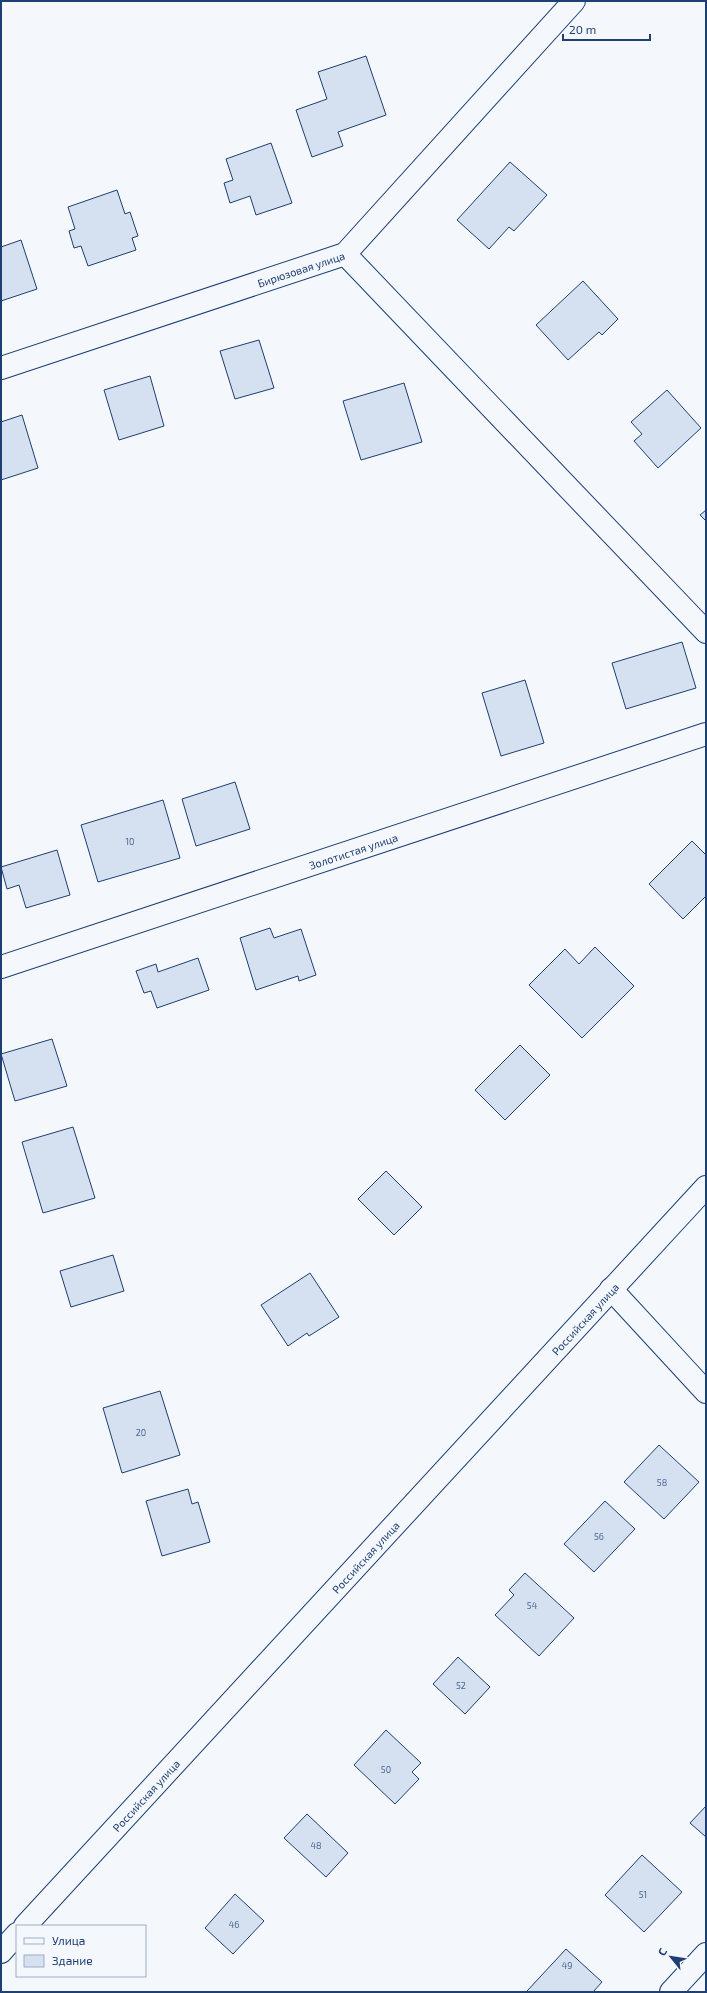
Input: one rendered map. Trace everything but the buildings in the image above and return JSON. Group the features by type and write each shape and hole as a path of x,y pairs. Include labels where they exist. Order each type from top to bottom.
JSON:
{"street":[{"name":"Бирюзовая улица","path":"1,368 345,254 574,1"},
{"path":"345,254 706,632"},
{"name":"Золотистая улица","path":"1,967 706,734"},
{"name":"Российская улица","path":"26,1925 706,1187"},
{"path":"611,1289 706,1392"},
{"path":"1,1952 16,1935"},
{"path":"671,1992 706,1954"}]}
